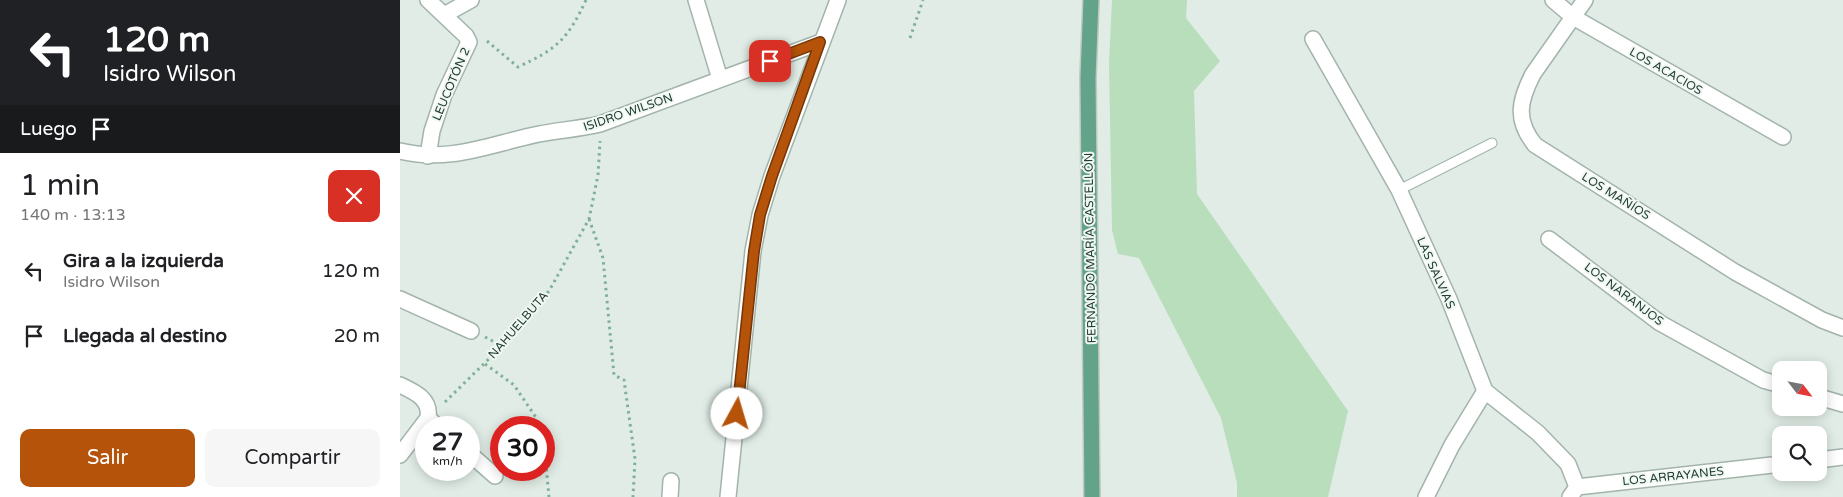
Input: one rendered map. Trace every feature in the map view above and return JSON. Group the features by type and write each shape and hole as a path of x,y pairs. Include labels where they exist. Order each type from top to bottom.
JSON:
{"main road":[{"name":"FERNANDO MARÍA CASTELLÓN","path":"1091,0 1088,78 1092,497"}],"street":[{"path":"428,0 466,36 476,41"},
{"path":"444,15 471,0"},
{"path":"696,0 720,79"},
{"path":"728,497 758,224 772,176 820,42 838,0"},
{"name":"LOS ACACIOS","path":"1553,0 1573,17 1783,137"},
{"name":"LOS MAÑÍOS","path":"1585,0 1533,74 1523,96 1521,107 1523,122 1529,137 1535,145 1735,272 1822,320 1843,328"},
{"name":"LAS SALVIAS","path":"1313,39 1399,190 1448,299 1485,391 1538,433 1568,464 1573,492"},
{"name":"LEUCOTÓN 2","path":"428,156 432,131 444,95 476,41"},
{"name":"ISIDRO WILSON","path":"400,151 428,156 473,151 538,134 581,129 600,124 820,42"},
{"name":"LOS NARANJOS","path":"1549,239 1660,323 1763,380 1772,382"},
{"path":"400,299 471,331"},
{"path":"400,385 424,400 432,416"},
{"path":"1426,497 1452,445 1485,391"},
{"path":"1828,400 1843,404"},
{"path":"400,455 415,441"},
{"path":"1827,459 1843,457"},
{"path":"480,463 490,472"},
{"name":"LOS ARRAYANES","path":"1573,492 1772,465"},
{"path":"670,497 671,482"}],"lane":[{"path":"1399,190 1492,143"}],"path":[{"path":"476,41 518,67 542,56 557,46 568,34 586,0"},
{"path":"910,38 923,0"},
{"name":"NAHUELBUTA","path":"440,416 549,290 589,219 598,175 600,147"},
{"path":"589,219 604,258 614,375 624,380 635,459 633,497"},
{"name":"NAHUELBUTA","path":"485,364 514,385 535,416"},
{"path":"548,481 549,497"}],"green space":[{"path":"1112,0 1187,0 1186,18 1220,61 1194,91 1197,194 1348,411 1328,497 1237,497 1237,483 1221,418 1139,258 1118,254 1112,230 1109,63"}],"route":[{"path":"737,414 756,233 760,215 765,195 820,42 770,61"}]}
